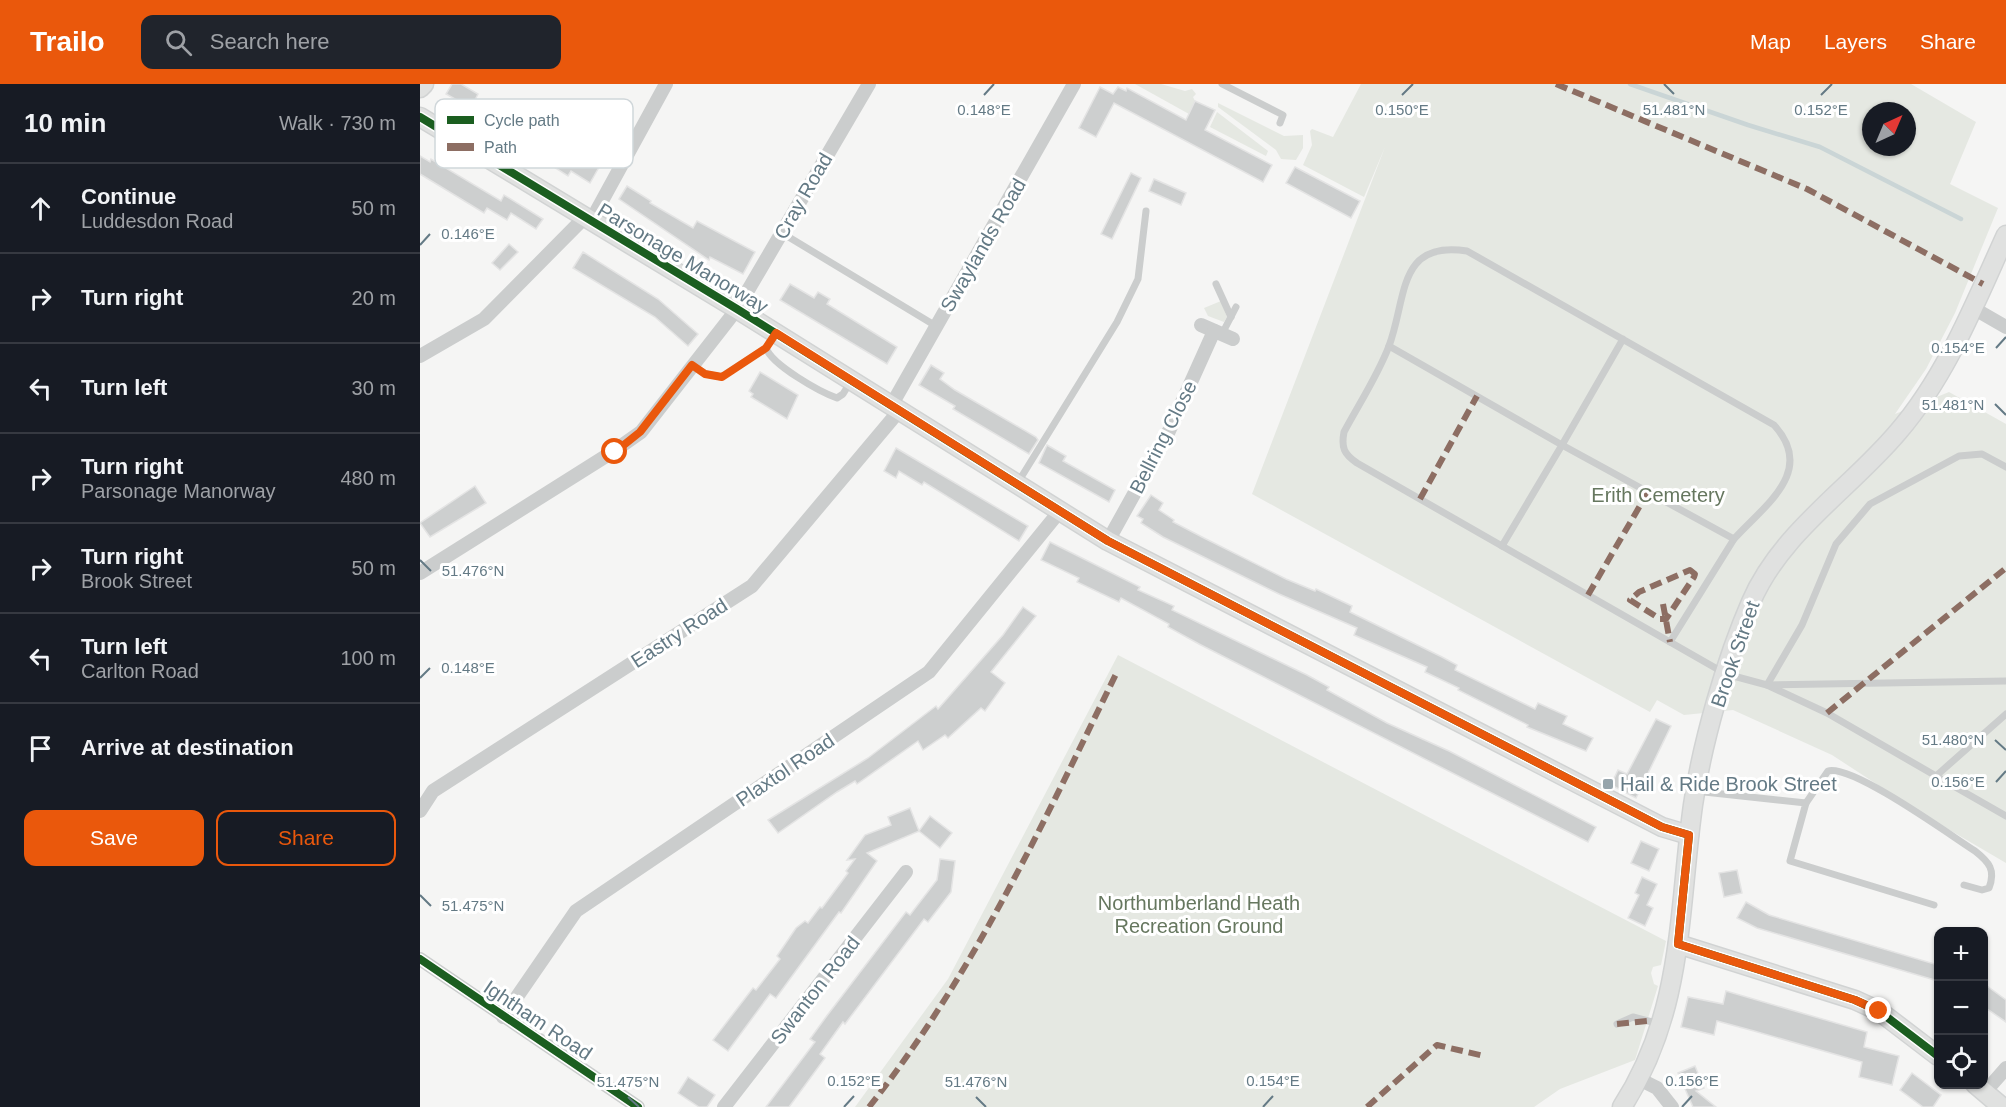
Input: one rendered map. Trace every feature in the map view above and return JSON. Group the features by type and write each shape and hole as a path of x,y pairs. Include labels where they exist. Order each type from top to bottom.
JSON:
{"street":[{"path":"420,88 424,84"},
{"path":"633,141 666,84"},
{"name":"Cray Road","path":"420,573 615,452 640,432 737,309 869,84"},
{"name":"Swaylands Road","path":"895,409 937,327 1074,84"},
{"name":"Parsonage Manorway","path":"420,117 435,126"},
{"name":"Parsonage Manorway","path":"503,168 737,309 771,340 851,380 1108,541 1662,827 1689,835"},
{"path":"420,356 484,319 587,220 617,168"},
{"name":"Brook Street","path":"1622,1107 1639,1080 1668,1007 1678,944 1695,791 1726,674 1752,600 1769,568 1825,504 1899,431 1941,371 2006,235"},
{"path":"1972,308 2006,327"},
{"name":"Bellring Close","path":"1108,541 1169,431 1217,332"},
{"name":"Eastry Road","path":"420,811 433,791 752,586 895,409"},
{"name":"Plaxtol Road","path":"503,1017 576,911 930,672 1059,512"},
{"name":"Swanton Road","path":"724,1107 906,872"},
{"path":"1678,944 1855,1000 1879,1011 1934,1053"},
{"name":"Ightham Road","path":"420,959 638,1107"},
{"path":"1988,1082 2006,1068"},
{"path":"1639,1080 1657,1088 1672,1107"},
{"path":"1981,1089 2002,1107"}],"lane":[{"path":"1222,84 1283,115 1280,123"},
{"path":"1017,483 1117,322 1138,279 1146,211"},
{"path":"782,233 937,327"},
{"path":"1670,642 1734,539 1776,493 1789,474 1791,452 1786,439 1774,425 1467,251 1446,248 1427,254 1409,270 1389,346 1344,432 1342,444 1346,456 1502,546 1670,642 1726,674 1767,685 1827,713 2006,816"},
{"path":"1216,284 1231,317"},
{"path":"1217,332 1236,308"},
{"path":"1502,546 1623,339"},
{"path":"692,365 705,374 722,377 771,340"},
{"path":"771,340 769,355 802,379 837,398 843,394 851,380"},
{"path":"1389,346 1562,445 1734,539"},
{"path":"1767,685 1802,625 1836,544 1870,504 1959,456 1983,454 2006,467"},
{"path":"1767,685 2006,681"},
{"path":"1936,776 2006,714"},
{"path":"1935,905 1790,861 1806,803 1828,771 1841,770 1867,782 1975,851 1989,864 1993,878 1989,888 1983,890 1964,885"},
{"path":"1695,791 1806,803"},
{"path":"1617,1024 1633,1017 1662,1024"}],"green space":[{"path":"1135,84 1161,84 1185,91 1192,89 1196,94 1193,97 1195,101 1189,114"},
{"name":"Erith Cemetery","path":"1361,84 1911,84 1976,122 1950,184 1998,208 1955,313 1926,369 1895,414 1949,392 2006,424 2006,863 1924,815 1832,755 1733,710 1684,715 1657,700 1650,712 1252,494 1385,147 1364,197 1303,165 1312,145 1310,131 1312,129 1333,137"},
{"path":"1218,103 1284,136 1303,135 1303,148 1296,160 1281,159 1276,150 1218,107"},
{"path":"1217,112 1268,151 1266,156 1210,127"},
{"path":"1221,301 1227,317 1224,322 1208,316 1204,308"},
{"name":"Northumberland Heath Recreation Ground","path":"1118,655 1666,941 1661,965 1653,967 1651,973 1654,984 1658,986 1635,1060 1560,1089 1534,1107 855,1107 948,979"}],"building":[{"path":"452,84 461,84 478,94 476,99 455,99 446,94"},
{"path":"1100,87 1113,94 1118,87 1126,91 1127,88 1186,120 1195,101 1215,110 1205,130 1272,165 1263,182 1114,103 1096,137 1079,128"},
{"path":"420,156 430,162 431,159 435,161 435,168 446,168 501,201 504,195 543,219 536,229 511,213 507,220 487,208 484,213 420,174"},
{"path":"1295,167 1360,201 1351,218 1286,183"},
{"path":"555,168 599,168 590,183 571,171 568,176"},
{"path":"1131,173 1141,178 1112,239 1101,234"},
{"path":"1154,179 1186,193 1181,205 1149,191"},
{"path":"627,186 651,201 650,203 693,228 697,221 755,252 743,274 710,257 709,260 619,199"},
{"path":"509,244 518,252 500,270 492,263"},
{"path":"583,252 658,299 698,334 688,346 655,317 573,268"},
{"path":"790,284 814,298 818,292 830,299 827,304 897,347 887,364 780,300"},
{"path":"931,365 944,373 940,379 955,390 1036,437 1038,440 1029,454 953,409 955,406 919,385"},
{"path":"760,372 798,395 787,419 751,397 753,394 749,391"},
{"path":"1047,445 1066,456 1063,461 1115,490 1109,502 1039,463"},
{"path":"896,448 1028,526 1019,541 924,482 922,485 899,471 896,478 884,471"},
{"path":"475,486 486,503 430,537 420,523"},
{"path":"1151,495 1163,503 1159,510 1174,520 1173,522 1286,579 1315,591 1316,589 1352,606 1350,612 1457,665 1455,670 1535,709 1538,703 1567,716 1563,724 1593,738 1586,751 1527,727 1528,725 1425,672 1427,667 1354,635 1357,628 1279,594 1163,537 1141,523 1143,519 1137,516"},
{"path":"1050,542 1140,587 1138,590 1174,606 1172,610 1307,675 1329,687 1327,690 1387,723 1449,751 1596,827 1588,842 1199,644 1168,627 1169,624 1121,598 1119,602 1077,582 1079,578 1041,560"},
{"path":"1023,607 1036,616 991,672 1005,683 985,711 981,708 948,738 945,735 923,750 918,741 857,784 855,781 837,792 778,833 768,820 868,758 936,706 938,709 1003,635"},
{"path":"1656,719 1671,726 1636,798 1611,785 1618,770 1627,774"},
{"path":"910,808 919,831 867,853 877,861 841,913 839,912 776,998 770,994 728,1051 713,1040 753,988 756,990 780,959 777,956 796,928 805,921 808,923 848,873 846,871 855,859 847,860 865,835 891,825 888,817"},
{"path":"930,816 952,833 940,848 919,831"},
{"path":"1641,841 1659,849 1649,871 1631,863"},
{"path":"940,859 955,861 951,892 928,922 924,919 845,1024 843,1022 820,1054 825,1058 789,1107 766,1107 815,1042 810,1039 826,1017 906,912 910,915 937,880"},
{"path":"1737,870 1742,893 1724,897 1719,873"},
{"path":"1642,877 1657,884 1647,905 1653,908 1645,926 1628,918 1639,895 1635,893"},
{"path":"1746,902 1769,915 1934,964 1934,980 1757,928 1737,918"},
{"path":"1988,987 2006,1000 2006,1022 1988,1009"},
{"path":"1726,991 1867,1032 1864,1047 1899,1056 1892,1085 1859,1077 1862,1062 1754,1031 1717,1021 1714,1035 1681,1027 1688,997 1723,1004"},
{"path":"1695,1066 1704,1088 1696,1091 1716,1107 1693,1107 1678,1073"},
{"path":"1912,1073 1941,1095 1933,1107 1923,1107 1900,1090"},
{"path":"688,1077 715,1095 707,1107 699,1107 678,1093"}],"waterway":[{"path":"1630,84 1820,147 1961,219"}],"marked path":[{"path":"1556,84 1807,189 1983,284"},
{"path":"1420,499 1477,396"},
{"path":"1588,595 1648,492"},
{"path":"1827,713 2006,568"},
{"path":"1690,570 1695,574 1694,577 1666,619 1660,619 1630,600 1639,592 1690,570"},
{"path":"1663,604 1670,642"},
{"path":"869,1107 907,1057 974,951 1034,841 1117,672"},
{"path":"1617,1024 1647,1021"},
{"path":"1367,1107 1437,1045 1484,1056"}],"cycle path":[{"path":"420,117 435,126"},
{"path":"504,168 737,309 1108,541 1662,827 1689,835 1678,944 1855,1000 1879,1011 1934,1053"},
{"path":"420,959 638,1107"}],"place":[{"name":"Hail & Ride Brook Street","path":"1608,784"}],"route":[{"path":"615,452 640,432 692,365 705,374 722,377 766,348 776,333 1108,541 1662,827 1689,835 1678,944 1855,1000 1879,1011"}]}
